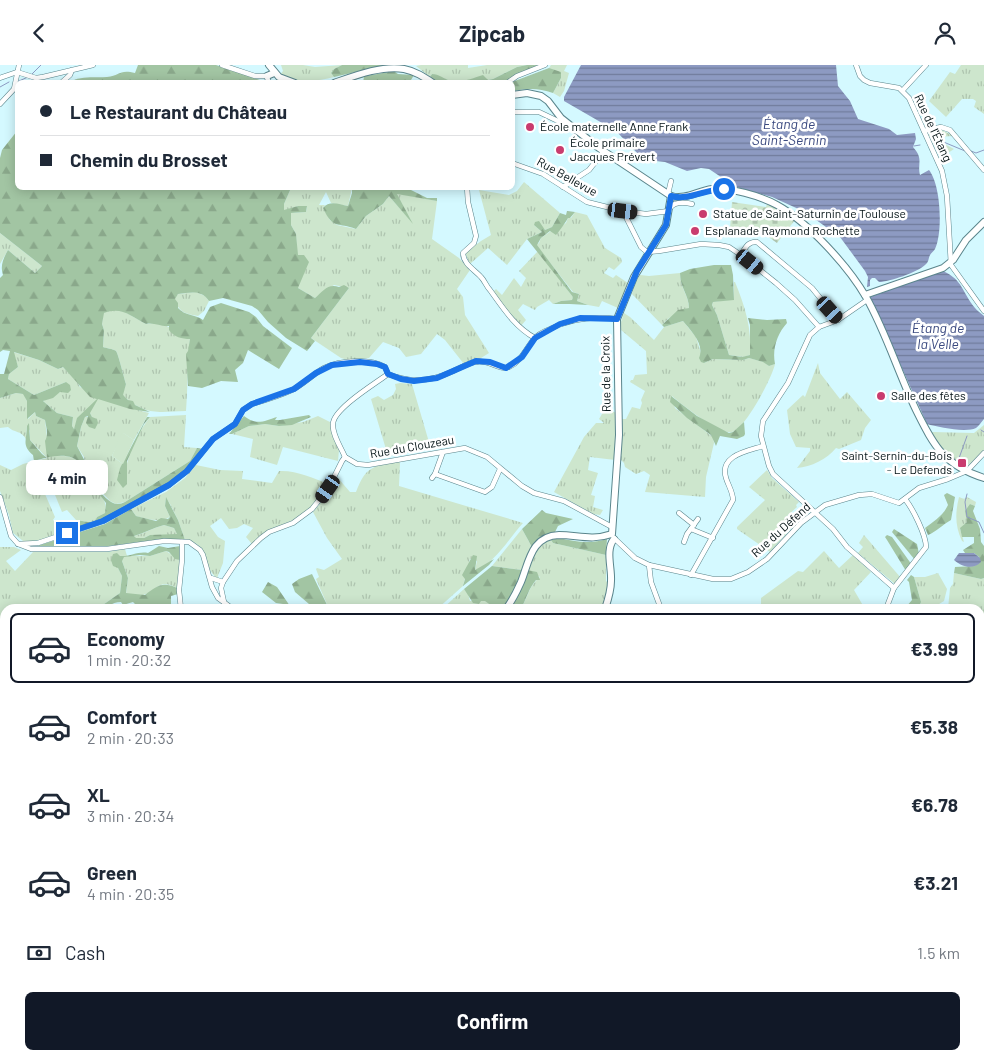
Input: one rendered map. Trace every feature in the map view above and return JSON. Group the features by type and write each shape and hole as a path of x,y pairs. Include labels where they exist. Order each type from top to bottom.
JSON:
{"street":[{"path":"16,80 19,65"},
{"path":"0,78 18,71 33,77 43,77 93,65"},
{"path":"222,65 255,76 267,76 274,73"},
{"path":"269,65 274,73 286,80"},
{"path":"512,80 545,65"},
{"name":"Rue de l'Étang","path":"856,65 860,76 864,80 870,83 894,86 902,90 909,98 944,177 950,263"},
{"path":"902,90 926,65"},
{"path":"344,80 368,73 397,68 414,72 428,80"},
{"path":"64,80 72,70"},
{"path":"7,75 15,80"},
{"path":"267,76 268,80"},
{"path":"0,104 12,93 15,84"},
{"path":"515,95 527,93 541,96 565,121 604,151 675,198 692,204"},
{"path":"515,112 539,112 558,121 565,121"},
{"path":"924,131 941,127 950,130 984,170"},
{"path":"563,187 585,173 604,151"},
{"name":"Rue Bellevue","path":"515,164 536,171 587,201 623,211 646,214 669,210"},
{"path":"671,181 675,198"},
{"path":"675,198 713,189 724,189 777,205 799,220 824,243 866,297 909,396 932,439 949,460 967,471 984,477"},
{"path":"467,190 476,236 474,243 463,253 463,258 483,279 516,324 524,332 535,338"},
{"name":"Rue de la Croix","path":"606,604 612,579 610,545 613,533 619,435 617,319 634,277 665,227 669,210 675,198"},
{"path":"623,211 642,247 648,252 707,244 724,246 741,255 791,297 819,327"},
{"path":"894,588 847,547 841,541 839,535 815,511 773,474 763,446 761,431 763,421 792,376 807,340 819,327 838,320 866,297 950,263 966,240 984,222"},
{"path":"741,255 746,245 757,242 812,288 838,320"},
{"path":"950,263 984,311"},
{"path":"18,544 38,543 103,521 169,485 187,471 213,439 235,424 246,408 252,404 294,389 330,365 370,362 385,367 388,374 414,381 437,378 476,361 486,361 502,368 508,367 522,357 535,338 568,321 596,318 617,319"},
{"path":"224,602 221,589 223,582 237,561 261,538 293,523 312,509 328,489 345,457 333,427 334,418 340,410 388,374"},
{"path":"691,575 734,500 726,476 728,463 738,453 763,446"},
{"name":"Rue du Clouzeau","path":"345,457 357,464 368,465 465,448 487,457 500,469 534,493 564,501 613,533"},
{"path":"432,478 442,451"},
{"path":"888,604 894,588 926,547 924,537 905,499 919,488 967,471 984,453"},
{"path":"435,474 485,492 492,487 500,469"},
{"name":"Rue du Défend","path":"613,533 635,558 649,565 691,575 727,579 742,575 767,559 797,526 815,511 829,503 864,494 879,495 896,503 905,499"},
{"path":"0,497 8,530 18,544 31,549 107,549 164,541 189,542 200,550 215,593 227,604"},
{"path":"679,513 692,527 714,537"},
{"path":"684,542 698,519"},
{"path":"509,604 521,581 530,555 540,541 559,535 593,538 613,533"},
{"path":"180,604 182,541"},
{"path":"649,565 651,582 658,604"},
{"path":"211,578 223,582"}],"green space":[{"path":"138,65 216,65 260,80 72,80 107,77 123,72 135,73"},
{"path":"281,65 315,67 342,65 331,73 334,77 321,80 287,78 280,75 283,71"},
{"path":"342,65 386,65 334,77 331,73"},
{"path":"468,65 468,68 487,65 527,65 517,67 488,80 447,80 432,74 430,77 416,66"},
{"path":"537,65 507,80 488,80 493,79 517,67"},
{"path":"551,65 567,65 564,71 569,73 564,91 560,97 553,93 561,78 549,68"},
{"path":"961,65 984,65 984,114 974,107 976,101 973,99 962,99 946,117 929,101 950,72 955,74"},
{"path":"549,68 561,72 561,78 553,93 533,89 515,91 515,81"},
{"path":"394,71 398,74 414,75 411,80 363,80 364,77 350,80 355,78"},
{"path":"432,74 449,80 435,80 430,77"},
{"path":"483,75 488,80 467,80"},
{"path":"942,130 954,136 938,137 937,140 954,149 945,155 942,160 929,135 931,131"},
{"path":"15,134 15,190 290,190 284,204 284,210 298,206 307,206 306,212 291,213 291,225 296,234 298,255 304,255 309,262 298,288 315,298 323,290 332,286 339,287 344,285 349,288 311,338 315,341 307,351 286,338 252,306 223,298 209,301 199,293 178,294 175,299 178,303 178,308 203,320 210,307 221,303 249,312 263,326 292,348 279,369 248,350 243,363 235,370 238,382 221,381 202,388 188,386 186,354 190,339 176,336 169,330 169,326 146,324 121,311 104,313 102,324 104,330 103,347 115,350 117,353 126,384 123,395 128,400 133,401 135,405 150,412 130,409 98,399 90,413 92,417 97,419 98,423 95,429 89,427 86,423 88,416 85,417 77,446 99,490 109,501 117,504 123,503 190,461 197,448 203,449 186,469 163,487 94,523 97,517 105,513 106,503 94,487 82,465 72,457 59,456 47,458 45,420 36,416 35,412 27,419 27,401 23,394 16,393 0,398 0,374 4,374 10,351 3,350 0,352 0,278 3,275 3,259 8,250 35,273 42,266 0,233 0,158 2,150","holes":["14,352 39,360 58,369 63,367 90,397 97,399 77,418 74,429 72,426 73,417 57,413 43,401 53,398 60,392 68,393 71,390 70,385 66,382 34,395 8,379 9,374 18,367"]},
{"path":"524,182 560,213 552,227 545,230 541,226 534,225 542,232 527,239 507,265 488,248 470,264 465,253 491,235 479,190 509,195 517,191"},
{"path":"290,190 352,190 348,206 331,203 326,192 319,205 325,205 323,208 330,220 337,225 356,229 366,216 383,204 389,196 411,221 396,193 437,201 432,239 459,258 470,270 457,289 463,297 465,315 489,353 464,364 445,340 437,334 421,354 406,357 399,348 383,342 369,358 348,360 341,358 311,338 349,288 334,285 315,298 298,288 296,234 291,225 291,213 306,212 307,207 298,206 284,211 284,204"},
{"path":"352,190 411,190 427,198 437,198 437,201 397,194 413,224 389,196 383,204 366,216 356,229 336,224 330,220 323,208 331,203 348,206"},
{"path":"732,202 766,207 767,204 774,206 795,220 777,243 760,231 730,229"},
{"path":"567,211 575,212 568,218 556,235 550,231 541,238 537,245 572,292 579,294 577,301 588,305 553,304 572,300 573,297 527,239 542,232 534,225 535,222 539,221 545,230 552,227 560,213 566,215"},
{"path":"575,212 587,215 605,248 621,258 622,262 614,270 609,267 604,273 613,278 616,275 628,283 618,308 602,301 599,307 577,301 579,294 573,292 536,245 541,238 566,223 568,218 571,218"},
{"path":"0,233 42,266 35,273 8,250 0,264"},
{"path":"538,251 573,297 572,300 553,304 549,300 535,310 523,304 518,310 526,320 520,327 493,292 496,289 502,295 514,278 521,287 526,278 519,271"},
{"path":"714,265 731,265 733,275 734,300 713,302 712,305 717,315 729,355 742,357 750,355 750,325 748,318 786,319 787,323 780,332 776,342 775,364 769,366 749,358 743,360 713,359 704,363 701,362 699,358 699,343 683,321 664,327 662,325 678,310 689,308 688,299 681,283 680,273 690,269"},
{"path":"680,273 681,283 689,308 669,318 662,325 632,294 635,283 640,275"},
{"path":"734,282 745,309 749,327 750,355 743,357 729,355 717,315 712,305 713,302 734,299"},
{"path":"196,292 205,296 209,301 204,311 198,316 183,312 174,299 178,294"},
{"path":"113,309 125,312 146,324 152,323 169,327 190,339 186,411 159,412 145,410 122,395 126,384 117,353 115,350 103,347 103,313"},
{"path":"624,313 654,340 664,327 683,321 696,337 704,363 713,359 743,360 749,358 764,362 769,366 775,364 764,391 751,413 732,432 726,432 710,424 672,396 675,408 713,437 714,443 706,477 705,497 645,492 650,475 644,471 636,474 625,467 620,459 621,419 626,419 632,407 640,409 645,391 630,382 635,375 647,374 646,351 621,330 620,325"},
{"path":"13,352 39,360 58,369 63,367 80,387 116,404 149,413 134,440 123,433 112,456 123,464 120,468 126,470 135,442 150,417 186,415 184,447 197,448 190,461 125,502 116,504 110,501 95,485 94,487 105,502 106,509 105,513 97,517 94,523 76,520 67,510 62,512 53,490 45,494 55,517 53,520 64,531 40,540 23,541 13,533 9,515 0,491 0,465 11,470 23,464 47,458 30,440 30,431 27,426 26,439 22,434 8,427 0,428 0,398 16,393 24,394 27,401 28,419 35,412 36,416 45,420 47,437 55,456 65,456 78,461 86,473 84,457 77,446 85,417 92,417 90,413 83,414 77,420 74,430 72,426 73,417 57,413 43,401 60,392 66,382 34,395 8,379 9,374 18,367"},
{"path":"818,363 820,373 840,399 847,392 871,420 865,428 861,440 839,449 836,448 828,456 813,464 797,468 810,451 810,448 796,447 790,434 787,410 803,395 805,397"},
{"path":"395,384 412,384 431,449 388,456 371,399 378,396 384,400 393,395 396,389"},
{"path":"671,396 697,416 729,433 733,432 744,422 744,436 737,439 720,436 716,446 711,435 687,418 670,402"},
{"path":"605,409 617,413 615,460 590,457 588,470 598,473 591,495 595,496 593,507 603,510 600,515 593,514 554,492 584,437 596,423 604,423 599,419"},
{"path":"309,415 311,417 292,425 265,424 249,426 229,434 244,416 253,421 260,422 277,417 275,420"},
{"path":"318,416 330,422 339,450 338,461 283,447 277,465 250,457 253,439 232,434 249,426 265,424 279,426 303,422"},
{"path":"147,417 150,417 144,424 127,461 127,484 123,488 117,480 120,468"},
{"path":"29,423 30,440 47,458 34,461 33,455 27,448 26,438"},
{"path":"984,425 984,451 967,466 963,464 964,462 961,463 950,457 931,434 932,432 974,433"},
{"path":"122,432 134,440 123,464 112,456"},
{"path":"398,461 400,463 399,486 523,523 501,550 481,568 475,570 477,561 470,559 463,586 443,604 327,604 316,579 319,577 316,569 324,570 342,559 327,538 313,512 338,478 350,492 356,492 367,472 382,465"},
{"path":"196,465 220,470 243,471 242,479 272,483 279,471 285,471 304,475 329,484 312,507 252,544 246,537 253,528 244,524 237,528 229,529 221,518 210,526 218,537 225,541 223,563 217,578 209,568 203,551 199,546 185,540 178,520 166,498 165,506 170,517 166,519 153,520 136,516 131,509 166,492 185,478"},
{"path":"767,470 772,478 799,502 796,505 797,507 786,517 795,524 770,552 737,529 765,500 749,487"},
{"path":"947,493 955,497 951,520 928,535 925,528 941,515 948,505 944,495"},
{"path":"166,497 178,520 185,540 162,539 109,546 37,546 74,536 80,532 105,524 131,509 136,516 156,521 161,518 168,519 170,517 165,506","holes":["164,525 174,528 177,534 150,535 144,538 136,538 134,536"]},
{"path":"959,497 964,499 967,497 976,502 975,506 970,504 967,522 960,529 964,542 957,525 956,514"},
{"path":"970,504 975,506 973,511 980,529 981,542 984,546 984,578 981,579 954,573 955,567 975,566 979,557 974,553 965,553 963,550 974,543 974,537 962,537 960,528 967,522 965,511"},
{"path":"542,510 546,513 573,519 558,526 555,532 542,537 532,547 522,529"},
{"path":"76,520 93,523 78,528"},
{"path":"164,525 174,528 178,535 150,535 144,538 135,538 134,536 156,528"},
{"path":"522,529 532,547 522,570 492,566"},
{"path":"894,529 917,544 919,554 915,560 892,532"},
{"path":"864,535 901,578 895,584 858,553 863,547 859,543"},
{"path":"887,535 892,537 912,565 906,571 885,537"},
{"path":"559,538 583,542 607,539 606,555 553,543 551,540"},
{"path":"551,540 553,543 606,555 606,581 609,583 604,604 523,604 531,587 540,577 527,570 536,551 546,541"},
{"path":"159,546 168,548 180,546 180,560 175,559 166,551 150,556 124,557 122,561 128,578 126,593 145,595 160,585 168,585 177,588 178,594 171,596 171,604 135,604 133,602 122,604 121,602 104,604 120,593 122,576 118,568 113,566 111,560 113,554 117,553 120,556 124,556 148,553"},
{"path":"0,547 14,547 21,550 6,561 15,571 33,552 107,552 125,549 127,556 150,556 166,551 180,560 177,588 166,584 158,586 143,595 126,594 128,578 122,561 118,568 122,576 120,593 104,604 0,604"},
{"path":"824,551 839,568 853,555 871,572 854,590 862,604 761,604 761,598 798,571 803,572"},
{"path":"473,555 477,556 475,570 494,559 463,586 465,579 462,575"},
{"path":"492,566 522,570 507,604 489,604 485,601 481,601 479,604 473,603 464,589"},
{"path":"527,570 537,572 540,580 536,580 523,604 511,604"},
{"path":"938,573 947,589 944,601 939,604 920,604 914,577 925,577"},
{"path":"954,573 984,578 984,604 948,604 950,588 953,584"},
{"path":"312,574 327,604 309,604 295,592 292,584"},
{"path":"911,575 914,577 920,604 909,604 912,600 907,580"},
{"path":"268,582 277,587 289,604 276,603 262,592"},
{"path":"464,589 470,601 486,601 490,604 448,604"}],"water":[{"name":"Étang de Saint-Sernin","path":"581,65 836,65 838,86 850,101 858,119 889,129 897,135 915,133 916,139 913,147 919,158 920,175 929,170 936,186 938,197 940,220 938,241 935,249 927,263 916,271 884,282 879,282 872,278 870,286 867,287 868,277 865,271 840,237 805,212 772,197 736,187 709,169 701,168 687,171 665,162 647,160 641,157 616,131 564,101 564,97"},
{"name":"Étang de la Velle","path":"943,271 955,278 975,308 984,316 984,419 976,428 965,430 927,424 870,297"},
{"path":"959,553 974,553 980,558 981,562 971,567 964,566 954,560"}],"waterway":[{"path":"31,75 41,65"},
{"path":"21,80 28,77"},
{"path":"0,87 9,82"},
{"path":"934,138 965,151"},
{"path":"914,146 920,145"},
{"path":"971,151 976,153 984,150"},
{"path":"958,461 967,436"},
{"path":"967,494 965,502 967,517 979,522 984,533"}],"place":[{"name":"École maternelle Anne Frank","path":"530,127"},
{"name":"École primaire Jacques Prévert","path":"560,150"},
{"name":"Statue de Saint-Saturnin de Toulouse","path":"703,214"},
{"name":"Esplanade Raymond Rochette","path":"695,231"},
{"name":"Salle des fêtes","path":"881,396"},
{"name":"Saint-Sernin-du-Bois - Le Defends","path":"962,463"}],"route":[{"path":"67,533 103,521 169,485 187,471 202,455 213,439 235,424 243,410 252,404 294,389 324,368 332,365 370,362 385,367 388,374 401,379 422,381 444,376 476,361 490,362 506,368 522,357 535,338 560,324 580,318 617,319 637,271 666,225 671,196 682,197 706,190 724,189"}]}
